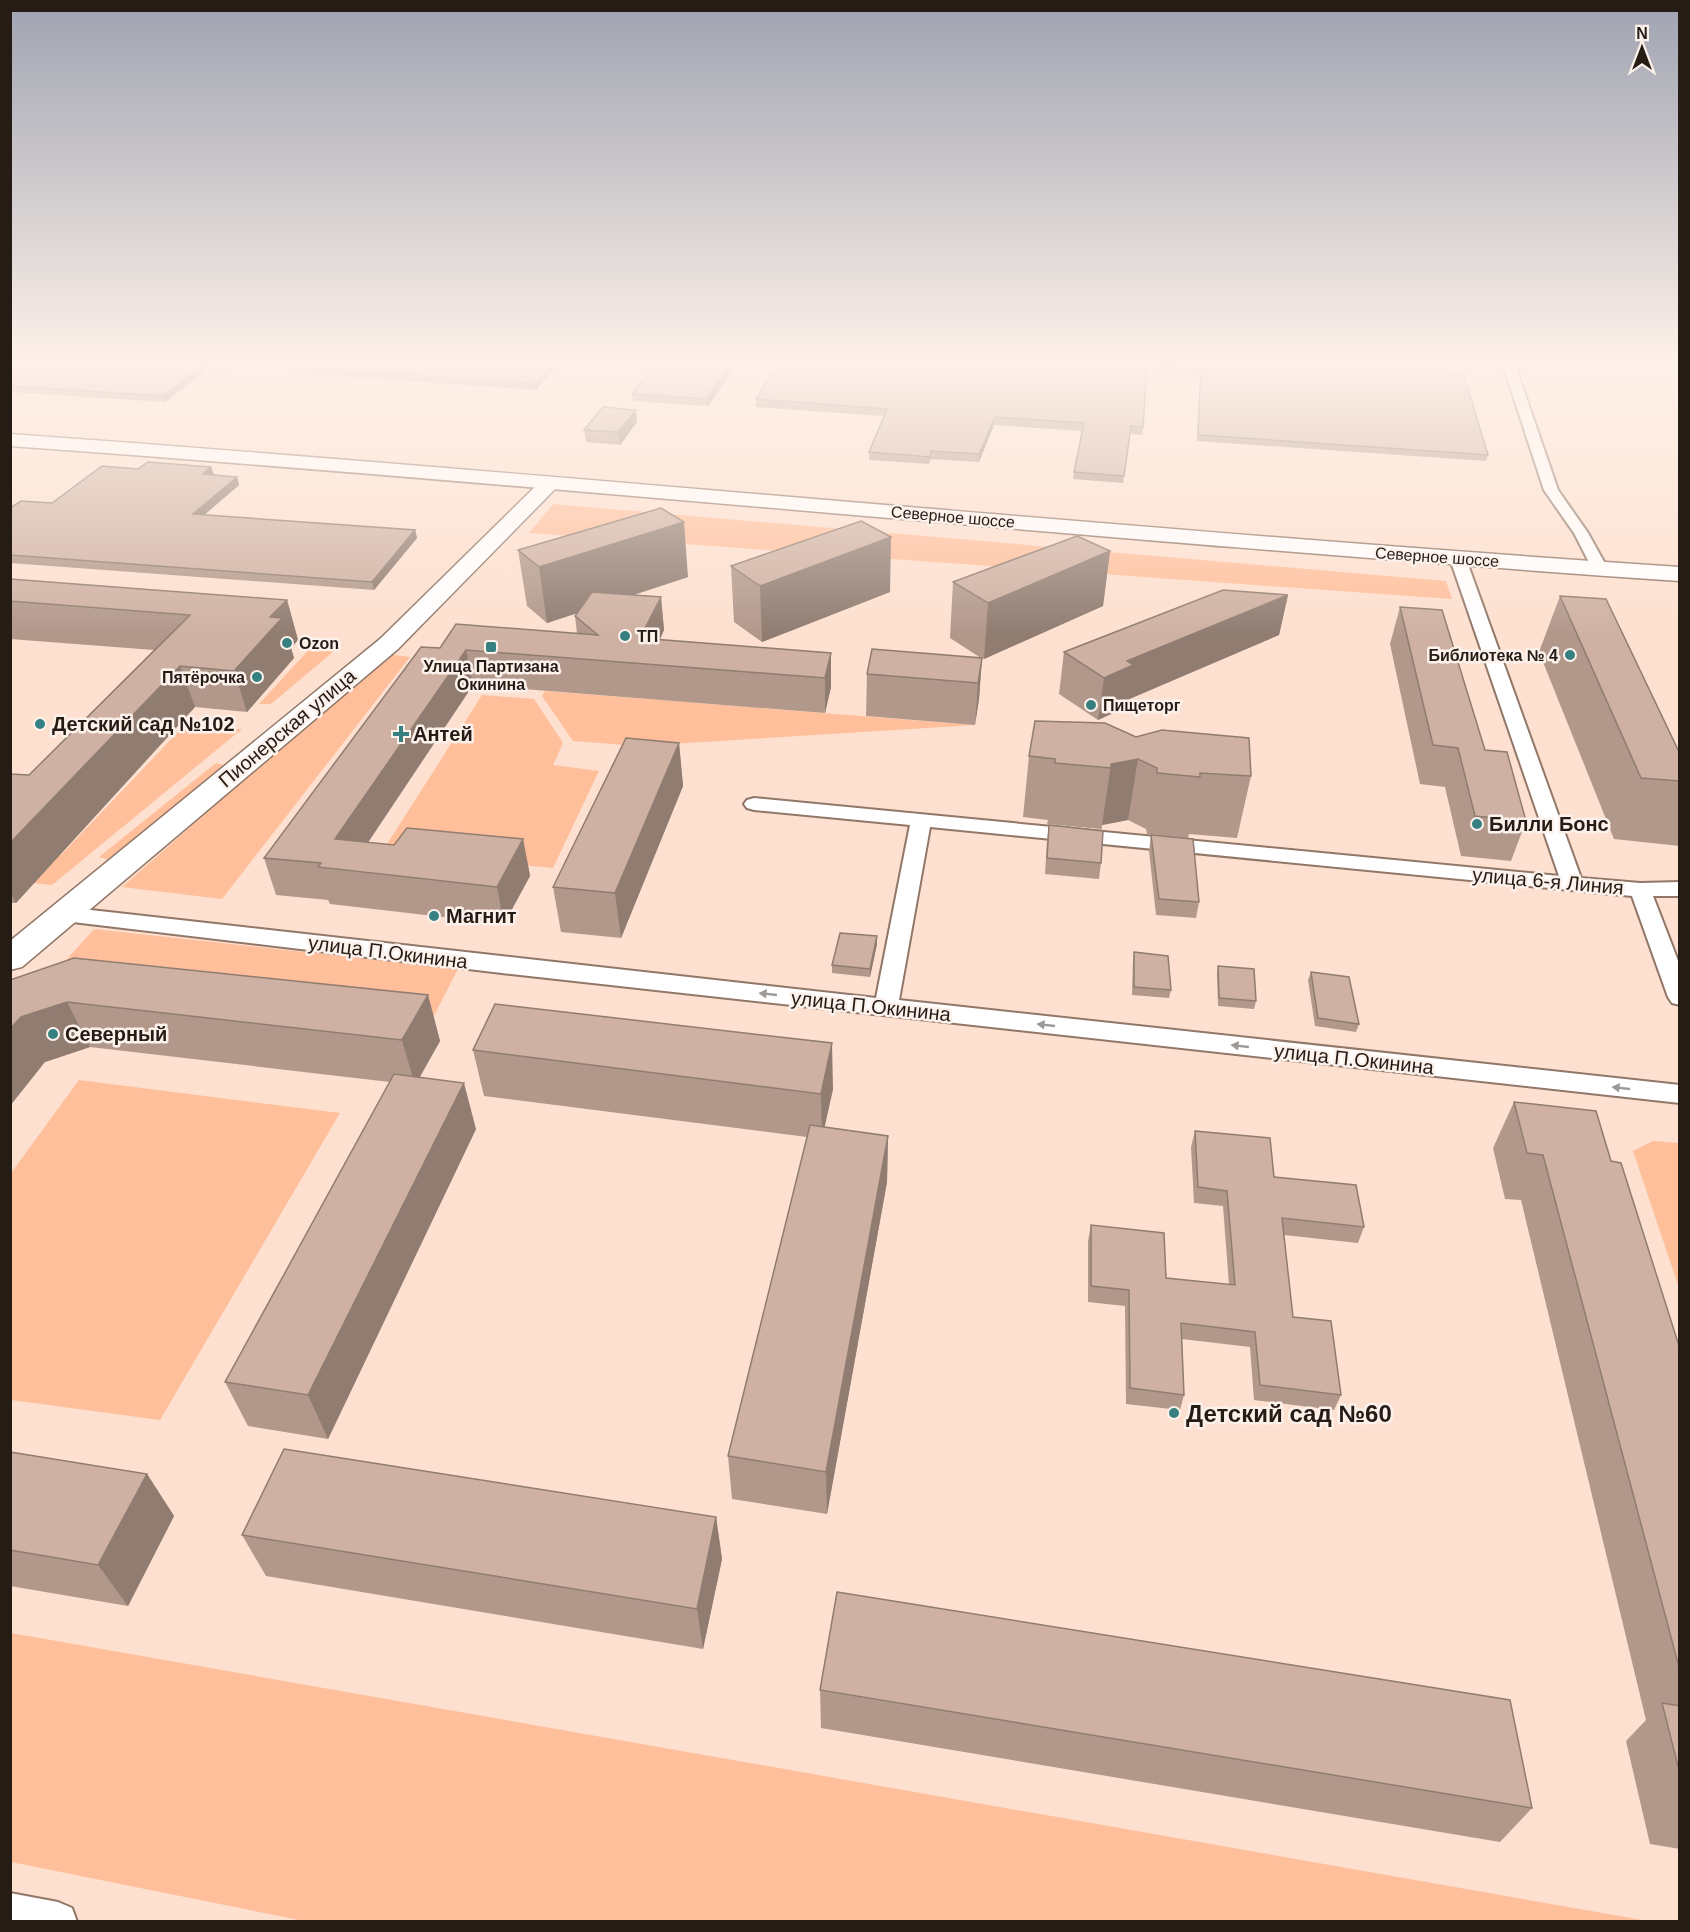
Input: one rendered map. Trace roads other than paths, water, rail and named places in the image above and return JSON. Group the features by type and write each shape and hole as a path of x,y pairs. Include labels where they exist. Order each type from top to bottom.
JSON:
{"main road":[{"name":"Северное шоссе","path":"221,455 1458,559 1680,574"},
{"name":"Пионерская улица","path":"10,959 21,939 64,914 389,644 550,483"}],"street":[{"path":"1539,455 1551,490 1581,533 1600,569"},
{"path":"1458,559 1572,883"},
{"name":"улица 6-я Линия","path":"754,804 1640,890 1680,889"},
{"path":"886,1007 921,820"},
{"path":"1640,890 1680,997"},
{"name":"улица П.Окинина","path":"64,914 1680,1095"},
{"path":"10,1912 58,1922"}],"place":[{"name":"ТП","path":"625,636"},
{"name":"Ozon","path":"287,643"},
{"name":"Улица Партизана Окинина","path":"491,647"},
{"name":"Библиотека № 4","path":"1570,655"},
{"name":"Пятёрочка","path":"257,677"},
{"name":"Пищеторг","path":"1091,705"},
{"name":"Детский сад №102","path":"40,724"},
{"name":"Антей","path":"401,734"},
{"name":"Билли Бонс","path":"1477,824"},
{"name":"Магнит","path":"434,916"},
{"name":"Северный","path":"53,1034"},
{"name":"Детский сад №60","path":"1174,1413"}]}
